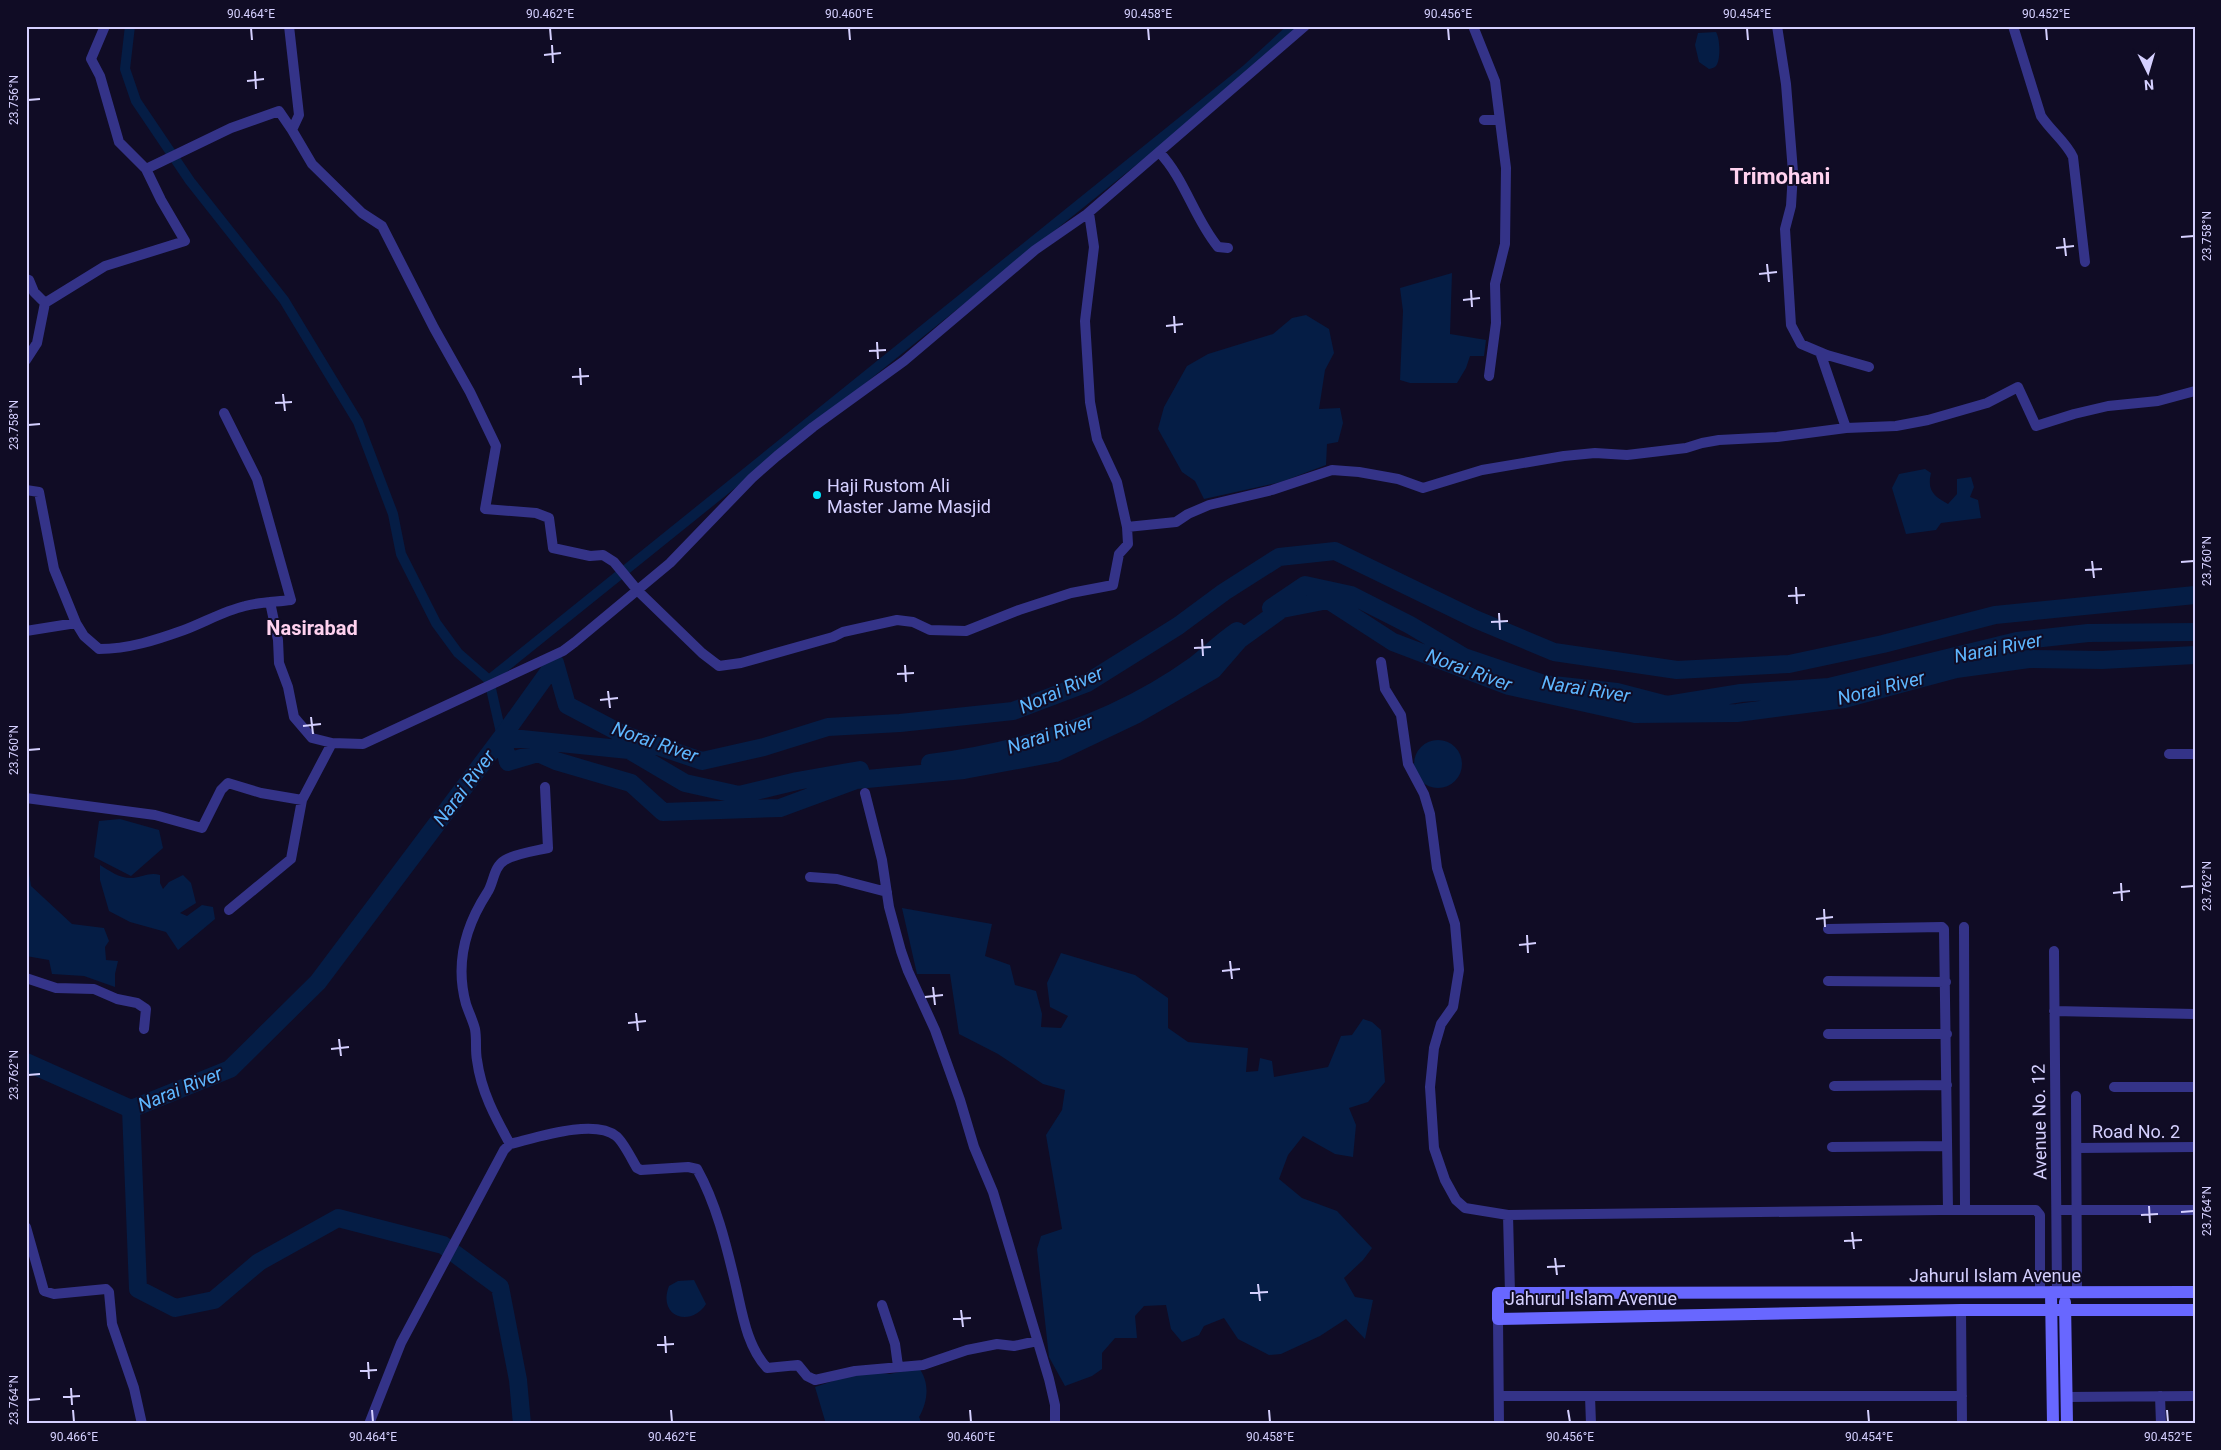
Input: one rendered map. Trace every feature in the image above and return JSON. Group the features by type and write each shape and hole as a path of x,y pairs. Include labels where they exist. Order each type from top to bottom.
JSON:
{"street":[{"path":"26,360 37,343 45,303 106,266 185,241 161,200 146,169 119,142 100,76 91,59 105,26"},
{"path":"289,26 299,115 292,130"},
{"path":"270,602 278,640 279,664 288,687 294,717 312,738 332,742 362,744 563,651 670,563 752,478 777,456 812,427 904,361 1036,250 1089,213 1306,26"},
{"path":"1474,26 1490,66 1497,91 1506,168 1507,223 1503,258 1495,284 1496,323 1488,376"},
{"path":"1777,26 1786,84 1793,158 1791,206 1785,229 1791,325 1801,344 1869,367"},
{"path":"2013,26 2041,116 2070,150 2073,157 2085,262"},
{"path":"146,169 231,128 279,111 312,164 362,214 382,226 470,392 496,446 484,509 536,513 549,518 553,548 590,556 603,555 614,562 638,591 702,653 719,666 741,663 833,637 842,632 897,620 913,622 930,630 966,631 1019,610 1071,593 1113,585 1119,554 1128,544 1127,527 1117,482 1097,440 1090,402 1085,321 1094,247 1089,213"},
{"path":"1484,120 1500,120"},
{"path":"1159,152 1168,162 1181,183 1209,236 1218,247 1228,248"},
{"path":"26,279 29,280 34,292 45,303"},
{"path":"1820,352 1846,428"},
{"path":"1127,527 1176,522 1188,514 1209,505 1272,490 1332,470 1359,472 1398,479 1423,488 1482,470 1526,461 1595,453 1627,455 1686,448 1719,440 1777,437 1846,428 1896,426 1928,420 1987,403 2018,387 2036,426 2108,406 2158,401 2195,391"},
{"path":"26,490 39,492 54,569 76,623 84,636 99,649 118,649 144,643 178,632 246,605 291,600 257,479 224,413"},
{"path":"26,631 76,623"},
{"path":"1381,662 1385,689 1401,715 1408,764 1424,794 1430,814 1437,868 1455,924 1459,970 1453,1008 1441,1024 1434,1048 1430,1087 1434,1148 1445,1180 1456,1200 1465,1208 1508,1215 2036,1210 2039,1212 2058,1292"},
{"path":"229,910 291,859 302,800 332,742"},
{"path":"2169,754 2195,754"},
{"path":"26,798 146,814 202,828 221,790 228,783 302,800"},
{"path":"507,1147 481,1084 476,1059 474,1028 466,1004 463,984 462,954 464,942 482,900 492,884 496,870 503,861 514,856 548,848 545,787"},
{"path":"865,793 889,907 903,958 935,1030 960,1100 974,1147 992,1192 1025,1294 1055,1405 1055,1424"},
{"path":"810,877 836,879 887,892"},
{"path":"1828,929 1942,927 1945,932 1948,1210"},
{"path":"1964,927 1965,1210"},
{"name":"Avenue No. 12","path":"2053,1424 2058,1310 2054,951"},
{"path":"26,978 56,988 94,989 117,999 136,1002 146,1010 144,1029"},
{"path":"1828,981 1946,982"},
{"path":"2054,1011 2195,1014"},
{"path":"1828,1034 1947,1034"},
{"path":"1834,1086 1947,1086"},
{"path":"2114,1088 2195,1087"},
{"name":"Avenue No. 12","path":"2058,1292 2077,1210 2076,1096"},
{"path":"369,1424 401,1343 507,1147 583,1128 604,1131 616,1136 637,1168 641,1170 688,1167 697,1169 721,1228 744,1324 755,1350 765,1366 770,1368 798,1365 807,1376 815,1380 856,1371 923,1365 967,1350 997,1344 1014,1346 1037,1341"},
{"path":"1832,1147 1948,1146"},
{"name":"Road No. 2","path":"2076,1148 2195,1147"},
{"path":"2058,1212 2077,1210 2195,1210"},
{"path":"1508,1215 1510,1293"},
{"path":"26,1227 44,1292 54,1294 106,1289 109,1292 112,1324 134,1388 142,1424"},
{"name":"Jahurul Islam Avenue","path":"2195,1292 1498,1293 1498,1318 1961,1310 2195,1310"},
{"path":"882,1305 894,1344 898,1366"},
{"path":"1961,1310 1962,1424"},
{"name":"Avenue No. 12","path":"2058,1310 2067,1424"},
{"path":"1498,1318 1500,1424"},
{"path":"1499,1396 1962,1396"},
{"path":"1590,1396 1591,1424"},
{"path":"2160,1396 2161,1424"},
{"path":"2066,1398 2195,1396"}],"water":[{"path":"1716,32 1719,44 1719,59 1714,68 1709,69 1699,62 1695,45 1698,33"},
{"path":"1452,273 1450,334 1486,340 1484,356 1470,356 1466,368 1457,383 1410,383 1400,380 1403,311 1400,288"},
{"path":"1306,315 1329,329 1334,353 1325,370 1319,409 1340,408 1343,423 1338,442 1327,444 1326,465 1281,482 1204,499 1195,481 1182,472 1158,429 1164,407 1187,366 1208,354 1273,334 1292,318"},
{"path":"1925,469 1931,473 1930,484 1932,492 1948,504 1957,494 1957,479 1971,477 1974,487 1970,497 1978,500 1981,518 1941,523 1936,530 1906,534 1892,488 1899,474"},
{"path":"1433,740 1443,740 1452,744 1458,750 1462,764 1458,778 1452,784 1443,788 1433,788 1424,784 1418,778 1414,769 1414,759 1418,750 1424,744"},
{"path":"120,819 159,830 163,848 131,876 94,857 99,821"},
{"path":"26,855 31,886 72,924 104,928 109,941 105,947 106,960 118,961 115,987 84,976 52,974 49,960 26,956"},
{"path":"100,865 124,877 160,875 160,883 163,889 169,882 183,875 191,883 196,903 180,913 187,916 202,905 213,907 215,919 178,950 166,932 130,922 109,911 100,880"},
{"path":"902,908 992,924 985,956 1010,965 1015,985 1036,991 1042,1014 1041,1027 1061,1028 1068,1016 1050,1007 1047,983 1061,953 1135,975 1168,998 1168,1028 1188,1042 1248,1048 1246,1072 1258,1071 1260,1058 1272,1061 1274,1077 1328,1067 1341,1036 1352,1035 1363,1019 1372,1022 1381,1030 1385,1082 1368,1102 1349,1108 1356,1125 1353,1157 1335,1154 1303,1136 1288,1155 1279,1179 1302,1198 1337,1211 1372,1248 1363,1260 1344,1278 1355,1297 1373,1300 1365,1339 1346,1319 1320,1336 1281,1354 1269,1355 1238,1339 1224,1318 1204,1326 1199,1335 1182,1342 1171,1329 1166,1305 1144,1306 1135,1316 1137,1338 1115,1338 1102,1353 1102,1369 1092,1376 1065,1386 1049,1357 1037,1249 1041,1236 1062,1229 1046,1135 1062,1110 1065,1090 1043,1084 998,1054 959,1034 950,974 917,974"},
{"path":"694,1280 706,1304 692,1316 677,1316 671,1312 668,1305 669,1286 678,1281"},
{"path":"919,1368 923,1374 926,1386 926,1398 919,1417 922,1424 826,1424 815,1387 863,1371 890,1374"}],"waterway":[{"path":"130,26 125,69 136,101 190,181 284,300 358,422 393,514 401,554 436,623 458,653 489,680 502,737"},
{"path":"489,680 1246,70 1294,26"},
{"name":"Norai River","path":"2195,595 1995,615 1883,644 1789,664 1677,670 1554,652 1475,619 1335,551 1279,557 1224,592 1178,626 1087,683 1013,711 900,723 828,727 764,747 702,761 622,734 567,705 555,663 502,737 508,762 538,753 556,761 631,783 663,812 780,808 856,780 964,770 1055,753 1137,714 1213,670 1239,640 1282,609 1328,600 1393,642 1509,686 1635,714 1737,713 1844,699 1956,669 2029,659 2102,660 2195,655"},
{"name":"Narai River","path":"1271,608 1305,585 1351,595 1410,625 1464,657 1544,684 1617,692 1667,705 1741,693 1829,687 2017,641 2088,633 2195,632"},
{"name":"Narai River","path":"930,763 965,758 1035,741 1102,717 1165,685 1195,665 1237,631"},
{"name":"Narai River","path":"26,1062 131,1109 230,1069 318,982 502,737 629,750 685,783 739,795 797,781 860,770"},
{"path":"131,1109 138,1289 175,1308 214,1300 259,1262 338,1218 443,1245 500,1287 518,1380 522,1424"}],"place":[{"name":"Haji Rustom Ali Master Jame Masjid","path":"817,495"}],"district":[{"name":"Trimohani","path":"1780,176"},
{"name":"Nasirabad","path":"312,628"}]}
